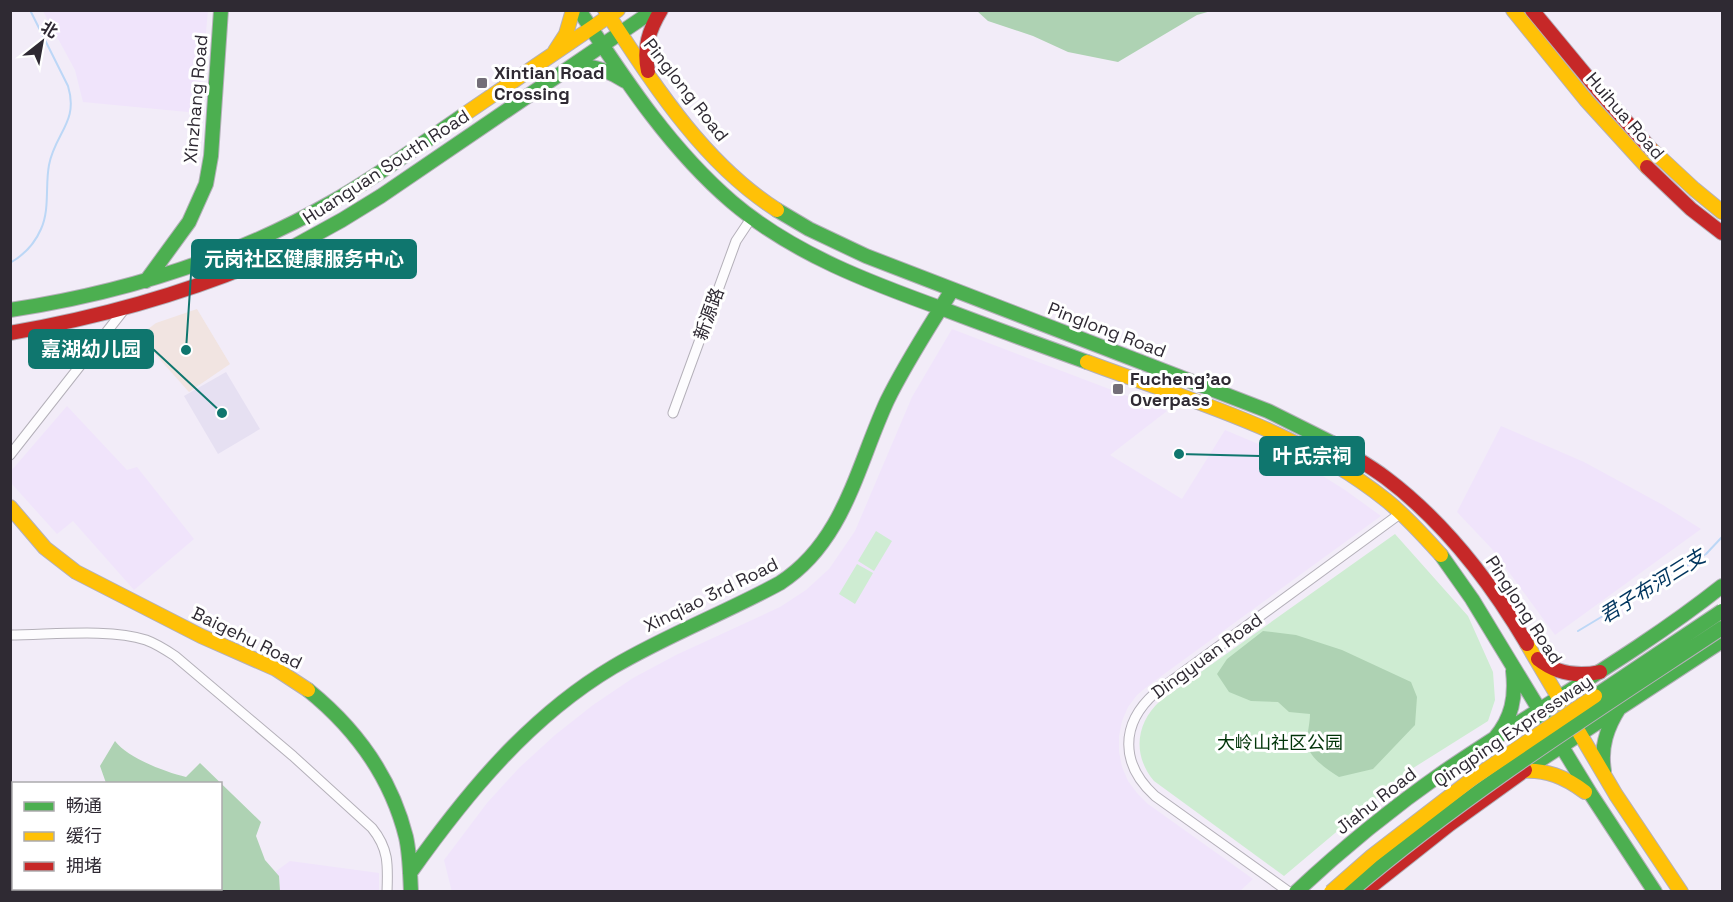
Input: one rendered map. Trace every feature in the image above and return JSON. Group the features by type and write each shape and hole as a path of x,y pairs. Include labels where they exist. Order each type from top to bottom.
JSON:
{"main road":[{"name":"Xinzhang Road","path":"146,281 189,222 206,184 211,156 222,10"},
{"path":"547,60 566,34 573,10"},
{"name":"Pinglong Road","path":"579,10 657,123 699,172 752,218 819,259 941,309 1273,432 1341,469 1401,513 1453,568 1592,798 1655,891"},
{"name":"Huanguan South Road","path":"10,333 73,322 168,296 244,268 303,241 371,202 654,10"},
{"path":"651,79 647,69 645,50 650,32 661,10"},
{"name":"Huihua Road","path":"1513,10 1634,156 1677,197 1722,232"},
{"name":"Huihua Road","path":"1532,10 1635,135 1668,167 1722,212"},
{"name":"Huanguan South Road","path":"10,310 96,295 146,281 230,251 332,203 547,60 592,29 610,13"},
{"name":"Pinglong Road","path":"610,13 620,34 680,117 718,159 755,194 778,210 849,249 1253,405 1311,431 1353,455 1402,492 1454,542 1495,593 1607,781 1681,891"},
{"path":"572,67 585,66 602,70 617,76 630,86"},
{"name":"Xinqiao 3rd Road","path":"410,873 445,823 477,784 523,736 561,704 602,674 644,648 782,582 814,556 837,522 894,387 952,290"},
{"name":"Baigehu Road","path":"10,507 27,530 74,571 186,628 282,673 299,683 332,711 377,767 398,811 406,838 411,891"},
{"name":"Jiahu Road","path":"1296,891 1342,850 1449,768 1665,630 1722,586"},
{"name":"Qingping Expressway","path":"1331,891 1472,779 1722,611"},
{"name":"Qingping Expressway","path":"1350,891 1483,788 1722,628"},
{"path":"1364,891 1429,839 1521,771 1722,640"},
{"path":"1532,652 1553,669 1567,674 1584,676 1600,672"},
{"path":"1495,738 1508,722 1513,704 1515,680 1509,659"},
{"path":"1521,771 1540,770 1560,776 1578,786 1592,798 1607,781 1602,757 1605,737 1620,706"}],"street":[{"name":"新源路","path":"673,413 736,241 752,218"},
{"path":"10,455 124,309"},
{"name":"Dingyuan Road","path":"1289,891 1144,787 1130,757 1129,738 1132,725 1137,712 1155,693 1401,513"},
{"path":"10,635 112,634 146,640 175,656 293,756 372,828 386,849 387,891"}],"shaded area":[{"path":"43,11 208,11 198,113 83,102 75,70"},
{"path":"197,309 230,364 189,392 139,336 156,323"},
{"path":"952,329 1167,411 1110,455 1182,499 1225,430 1307,466 1381,516 1149,685 1128,707 1122,721 1119,752 1122,767 1137,793 1148,804 1253,879 1240,891 452,892 444,860 487,803 519,768 555,735 593,705 633,678 676,655 780,607 806,590 829,569 855,531 912,397"},
{"path":"226,372 260,429 218,454 184,396"},
{"path":"67,406 127,470 137,467 194,539 134,590 73,521 57,534 11,483 11,471"},
{"path":"1501,426 1584,462 1663,505 1701,529 1555,635 1492,549 1457,512"},
{"path":"290,861 379,873 379,891 280,891 279,876 275,872"}],"green space":[{"path":"977,11 1211,11 1197,15 1118,62 1068,52 1033,36 988,21"},
{"path":"876,531 892,541 874,571 858,561"},
{"name":"大岭山社区公园","path":"1395,534 1468,616 1493,672 1495,700 1488,721 1410,770 1284,876 1154,781 1142,761 1140,740 1142,729 1146,719 1160,701"},
{"path":"857,564 873,573 855,604 839,594"},
{"path":"1263,631 1296,635 1342,650 1411,682 1417,697 1415,725 1373,769 1339,777 1319,763 1308,748 1310,714 1289,712 1278,702 1251,701 1229,692 1217,674 1227,659"},
{"path":"115,741 138,759 186,777 200,763 220,782 106,782 100,766"},
{"path":"222,784 261,822 256,836 265,860 279,876 280,891 11,891 12,854 12,890 222,890"}],"waterway":[{"path":"10,263 28,248 41,229 45,214 49,165 71,109 68,86 30,10"},
{"name":"君子布河三支","path":"1578,631 1706,554 1722,537"}],"traffic: fast":[{"path":"146,281 189,222 206,184 211,156 221,10"},
{"path":"579,10 649,111 688,159 732,202 756,220 807,252 861,278 1087,362"},
{"path":"293,247 381,196 654,10"},
{"path":"572,67 600,69 625,81"},
{"path":"10,310 94,294 135,283 176,271 255,241 349,192 465,114"},
{"path":"777,210 809,229 866,256 1268,411 1332,443"},
{"path":"410,873 477,786 501,759 527,733 582,687 654,645 780,583 802,566 820,546 834,525 857,476 887,401 910,358 952,290"},
{"path":"1441,555 1472,599 1590,793 1655,892"},
{"path":"1296,892 1368,829 1425,785 1655,635 1722,586"},
{"path":"1595,696 1722,611"},
{"path":"1350,892 1485,787 1722,628"},
{"path":"1525,770 1722,641"},
{"path":"1495,738 1512,707 1513,671"},
{"path":"308,690 356,737 381,774 391,794 406,837 411,892"},
{"path":"1604,771 1603,754 1606,738 1611,722 1620,707"}],"traffic: slow":[{"path":"555,51 566,34 573,10"},
{"path":"605,10 661,93 702,145 750,191 777,210"},
{"path":"465,114 618,10"},
{"path":"1513,10 1586,100 1647,167"},
{"path":"1651,149 1722,212"},
{"path":"1087,362 1242,419 1317,454 1386,500 1408,519 1441,555"},
{"path":"10,507 45,548 76,572 201,636 276,669 308,690"},
{"path":"1527,644 1616,795 1681,892"},
{"path":"1331,892 1372,856 1472,779 1595,696"},
{"path":"1521,771 1539,771 1555,775 1585,792"}],"traffic: jam":[{"path":"648,71 646,55 648,39 661,10"},
{"path":"1532,10 1651,149"},
{"path":"1647,167 1691,209 1722,233"},
{"path":"10,333 83,318 154,299 224,276 293,247"},
{"path":"1332,443 1386,478 1446,533 1482,576 1527,644"},
{"path":"1538,659 1552,668 1568,673 1600,672"},
{"path":"1364,892 1450,824 1525,770"}],"place":[{"name":"Xintian Road Crossing","path":"482,83"},
{"name":"元岗社区健康服务中心","path":"186,350"},
{"name":"Fucheng'ao Overpass","path":"1118,389"},
{"name":"嘉湖幼儿园","path":"222,413"},
{"name":"叶氏宗祠","path":"1179,454"}]}
